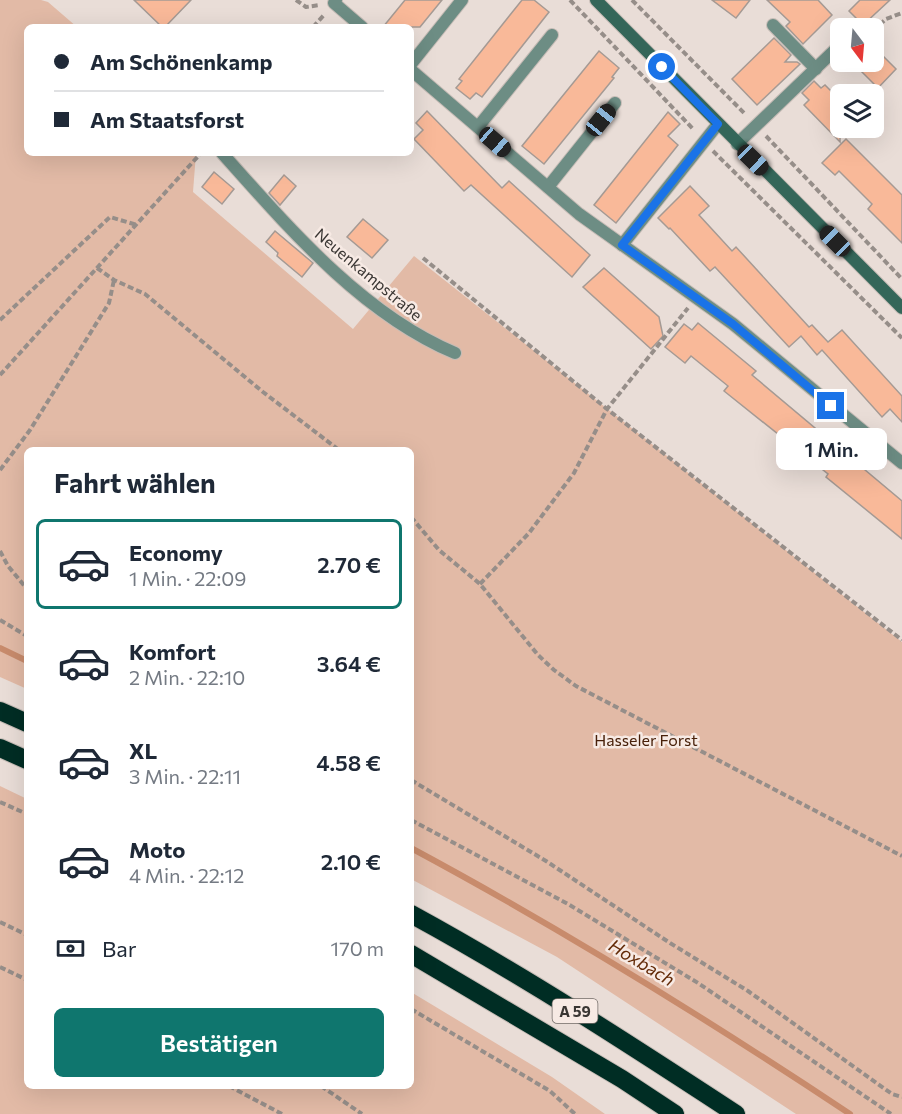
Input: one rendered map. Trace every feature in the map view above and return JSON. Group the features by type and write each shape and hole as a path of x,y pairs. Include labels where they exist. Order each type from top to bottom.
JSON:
{"highway":[{"path":"0,711 24,722"},
{"path":"0,748 24,759"},
{"name":"A 59","path":"414,916 493,961 736,1114"},
{"name":"A 59","path":"414,956 612,1073 675,1114"}],"main road":[{"path":"596,0 902,308"}],"street":[{"path":"414,60 462,0"},
{"path":"335,2 359,24"},
{"path":"773,25 816,69"},
{"path":"478,127 552,35"},
{"path":"737,144 830,55"},
{"path":"414,73 579,214 696,297 782,364 902,464"},
{"path":"548,187 615,103"},
{"path":"622,245 718,124"},
{"name":"Neuenkampstraße","path":"225,156 271,208 326,263 362,294 423,339 455,353"}],"path":[{"path":"296,0 306,7 335,2"},
{"path":"570,0 704,141 902,338"},
{"path":"884,21 902,14"},
{"path":"0,375 198,156"},
{"path":"1,321 111,217 137,225"},
{"path":"423,258 607,409 902,640"},
{"path":"97,268 114,280 145,294 263,392 335,447"},
{"path":"0,470 30,430 109,303 114,280"},
{"path":"480,584 529,533 574,473 607,409 696,297"},
{"path":"414,521 439,550 480,584 538,654 554,670 576,686 902,856"},
{"path":"0,551 8,566 24,585"},
{"path":"0,620 24,634"},
{"path":"414,782 546,861 748,992 892,1094 902,1097"},
{"path":"0,802 24,813"},
{"path":"414,822 568,904 698,982 891,1114"},
{"path":"0,922 24,934"},
{"path":"0,967 24,979"},
{"path":"414,1011 550,1091 575,1114"},
{"path":"235,1089 282,1114"},
{"path":"325,1089 362,1114"}],"green space":[{"name":"Hasseler Forst","path":"0,0 41,0 48,2 74,24 24,24 24,156 196,156 193,192 353,329 414,256 902,642 902,1114 796,1114 557,957 414,881 414,447 24,447 24,688 0,677"},
{"path":"0,786 24,798 24,1089 414,1089 414,994 552,1077 605,1114 0,1114"}],"building":[{"path":"134,0 191,0 168,24 159,24"},
{"path":"405,0 442,0 420,27 414,27 414,24 385,24"},
{"path":"522,0 534,0 549,12 482,97 476,93 470,99 456,88 462,81 459,79"},
{"path":"712,0 750,0 736,18"},
{"path":"767,0 818,0 832,15 803,44 786,26 790,22"},
{"path":"860,0 890,0 871,18 856,18 849,11"},
{"path":"774,38 791,55 785,62 800,64 757,105 732,79"},
{"path":"599,51 619,68 612,77 614,78 544,164 522,146"},
{"path":"884,57 896,69 882,84 874,84 862,72 884,72"},
{"path":"814,81 821,88 825,85 830,90 830,132 804,105 809,100 802,93"},
{"path":"427,111 502,188 509,181 590,255 572,277 471,185 464,191 414,139 423,130 416,123"},
{"path":"668,112 680,124 668,136 678,145 616,223 594,205"},
{"path":"846,139 902,195 902,243 868,209 872,204 839,171 835,175 822,163"},
{"path":"214,172 234,189 222,204 202,187"},
{"path":"284,175 296,186 280,205 269,193"},
{"path":"690,186 709,206 699,215 732,251 736,247 809,327 812,325 828,342 842,330 902,396 902,422 890,409 882,417 822,350 817,355 801,336 789,347 715,267 710,271 658,218"},
{"path":"363,219 388,240 372,258 347,237"},
{"path":"275,231 313,263 302,277 277,256 278,253 266,242"},
{"path":"604,268 659,317 663,336 651,349 583,287"},
{"path":"698,323 756,371 752,375 902,501 902,539 826,477 828,474 724,391 728,386 691,356 685,363 665,347 684,324 692,330"}],"waterway":[{"name":"Hoxbach","path":"0,648 24,660"},
{"name":"Hoxbach","path":"414,850 523,910 634,976 850,1114"}],"route":[{"path":"662,67 718,124 622,245 733,324 831,406"}]}
